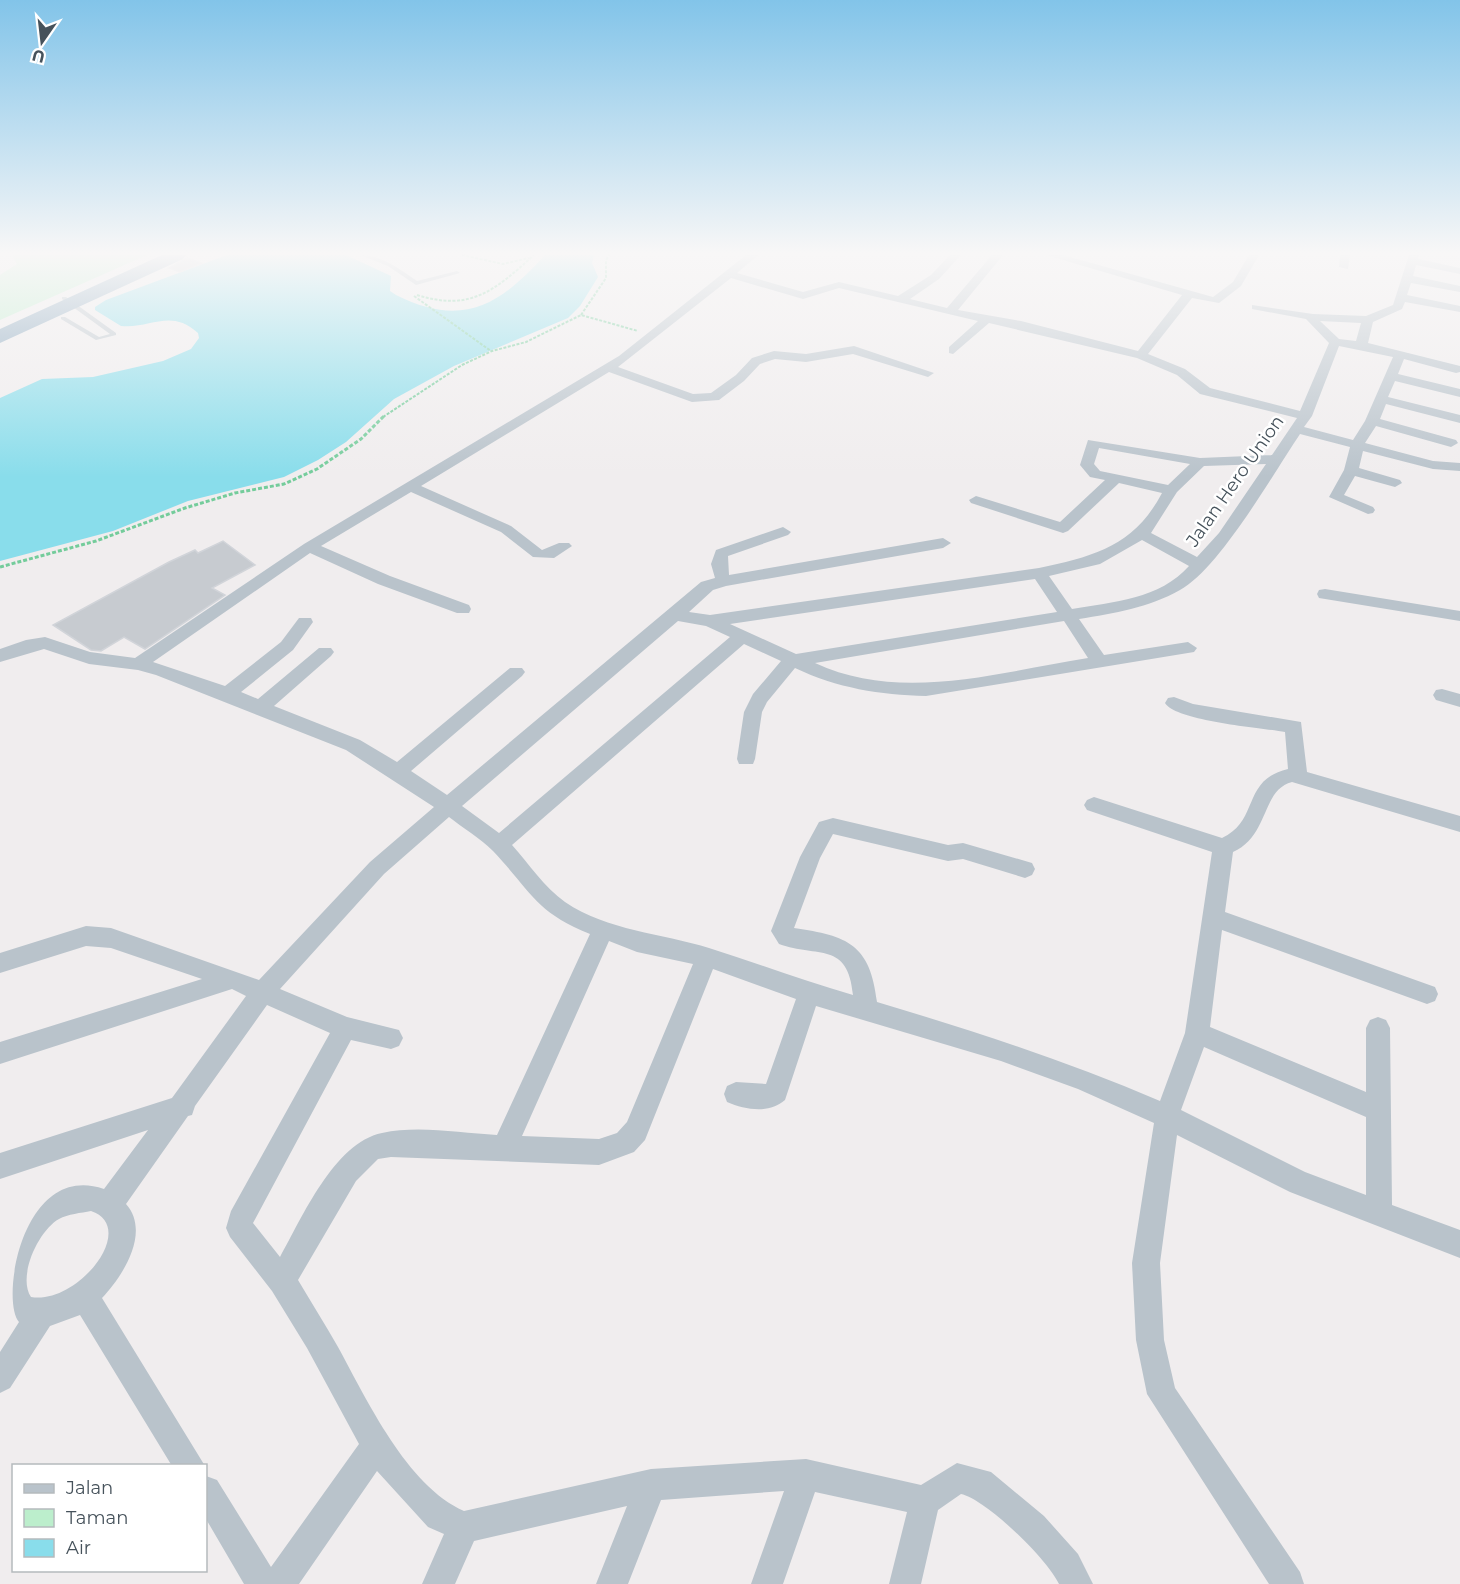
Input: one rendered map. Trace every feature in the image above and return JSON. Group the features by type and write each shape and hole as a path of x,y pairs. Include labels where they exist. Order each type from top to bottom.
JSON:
{"highway":[{"path":"0,337 17,329"}],"street":[{"path":"138,664 309,547 513,423 609,368 660,329"},
{"path":"953,350 975,329"},
{"path":"1032,329 1141,355 1181,372 1205,391 1305,416"},
{"path":"1141,355 1162,329"},
{"path":"1321,329 1335,342 1361,345 1456,369"},
{"path":"1361,345 1366,329"},
{"name":"Jalan Hero Union","path":"791,661 1068,617 1136,604 1154,598 1190,575 1200,565 1251,498 1305,416 1335,342"},
{"path":"609,368 692,399 714,397 740,378 756,361 774,356 806,358 854,350 928,373"},
{"path":"1368,510 1336,499 1351,470 1357,445 1372,421 1400,356"},
{"path":"1392,376 1460,393"},
{"path":"1381,399 1460,419"},
{"path":"1372,421 1452,443"},
{"path":"1296,429 1432,465 1460,467"},
{"path":"1171,490 1095,474 1087,465 1093,443 1200,462 1275,459"},
{"path":"675,615 714,620 1039,573 1094,561 1142,534 1160,511 1171,490 1200,462"},
{"path":"1351,470 1395,483"},
{"path":"976,500 1063,528 1116,478"},
{"path":"409,486 506,530 538,554 548,555 564,546"},
{"path":"724,581 718,560 721,553 783,532"},
{"path":"1142,534 1200,565"},
{"path":"109,1205 183,1106 263,991 377,868 707,586 724,581 943,543"},
{"path":"309,547 384,580 463,609"},
{"path":"1039,573 1099,662"},
{"path":"707,586 714,620 741,637 831,678 908,690 926,690 1188,648"},
{"path":"1325,594 1460,616"},
{"path":"227,694 287,646 305,622"},
{"path":"499,844 741,637"},
{"path":"0,656 26,646 45,643 89,658 138,664 227,694 353,746 397,772 499,844 542,895 559,909 603,930 668,951 707,957 809,993 1001,1050 1093,1083 1167,1116 1257,1164 1379,1215 1460,1244"},
{"path":"258,708 325,652"},
{"path":"746,759 753,712 759,699 791,661"},
{"path":"397,772 516,672"},
{"path":"1442,695 1460,701"},
{"path":"1174,703 1190,710 1294,727 1298,775"},
{"path":"1094,805 1223,847 1244,836 1264,790 1271,782 1287,775 1298,775 1460,825"},
{"path":"866,1010 864,981 858,961 844,950 830,944 808,938 787,937 782,931 810,857 826,828 833,826 948,853 963,851 1024,869"},
{"path":"1223,847 1215,918 1197,1033 1167,1116 1146,1263 1150,1340 1162,1394 1288,1584"},
{"path":"1215,918 1427,993"},
{"path":"503,1149 603,930"},
{"path":"0,963 86,936 99,936 263,991 345,1028 391,1038"},
{"path":"282,1281 350,1166 367,1151 382,1145 405,1143 599,1152 624,1143 636,1131 707,957"},
{"path":"0,1053 233,980"},
{"path":"736,1094 769,1098 776,1092 809,993"},
{"path":"345,1028 240,1220 239,1228 282,1281 317,1338 376,1446 401,1478 439,1516 465,1527 651,1485 806,1474 925,1501"},
{"path":"1378,1028 1379,1215"},
{"path":"1197,1033 1377,1109"},
{"path":"0,1166 183,1106"},
{"path":"91,1198 109,1205 120,1218 123,1236 117,1257 104,1278 85,1297 63,1310 41,1314 22,1310 10,1298 3,1281 9,1257 23,1233 45,1213 68,1201 91,1198"},
{"path":"85,1297 189,1464"},
{"path":"0,1378 41,1314"},
{"path":"279,1584 376,1446"},
{"path":"767,1584 806,1474"},
{"path":"904,1584 925,1501 957,1478 980,1483 1033,1527 1066,1565 1077,1584"},
{"path":"612,1584 651,1485"},
{"path":"207,1493 263,1584"},
{"path":"438,1584 465,1527"}],"lane":[{"path":"89,329 98,339 114,334 105,329"}],"path":[{"path":"460,329 492,351"},
{"path":"0,567 96,541 185,508 235,493 284,484 317,469 361,439 390,410 462,365 492,351 526,342 553,329"},
{"path":"631,329 653,335"}],"water":[{"path":"192,329 542,329 454,366 394,399 346,442 318,460 284,477 188,501 113,531 0,561 0,398 42,379 93,377 163,361 191,349 199,338 198,333"}],"building":[{"path":"223,541 255,565 212,588 225,595 145,649 124,637 101,651 91,650 53,625 169,562 195,550 198,553"}]}
